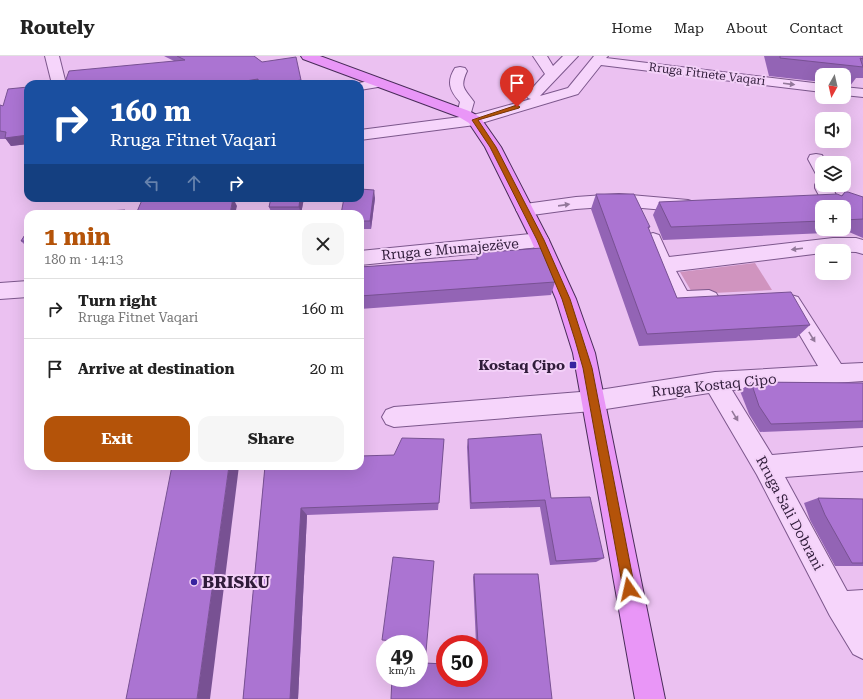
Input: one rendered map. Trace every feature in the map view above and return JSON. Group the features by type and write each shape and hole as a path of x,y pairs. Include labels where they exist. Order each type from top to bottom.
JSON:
{"main road":[{"path":"308,56 469,117 493,147 540,240 569,306 584,353 650,699"}],"street":[{"path":"52,56 58,80"},
{"path":"540,56 552,75"},
{"path":"533,95 571,56"},
{"path":"364,134 469,117 573,91 600,58"},
{"name":"Rruga Fitnete Vaqari","path":"600,58 815,87"},
{"path":"460,71 455,80 455,88 467,102 469,117"},
{"path":"364,85 379,83"},
{"path":"851,92 863,94"},
{"path":"525,210 576,203 619,200 641,213 663,265 681,300 726,298"},
{"path":"641,213 673,205 703,205"},
{"name":"Rruga e Mumajezëve","path":"364,258 540,240"},
{"path":"663,265 833,245 856,245 863,247"},
{"path":"0,291 24,289"},
{"path":"771,296 786,295 835,374"},
{"name":"Rruga Kostaq Cipo","path":"394,417 593,401 715,382 863,372"},
{"name":"Rruga Sali Dobrani","path":"715,382 852,605 863,644"},
{"path":"766,467 863,459"}],"shaded area":[{"path":"755,263 772,290 693,294 680,272"}],"building":[{"path":"177,56 254,56 262,62 296,57 301,80 66,80 69,71 185,60"},
{"path":"780,56 863,56 863,59 860,58 863,67 780,58"},
{"path":"24,87 24,136 5,138 6,132 0,131 0,105 3,106 8,89"},
{"path":"364,189 374,190 370,221 364,221 364,210 342,210 343,202 364,202"},
{"path":"845,192 848,192 863,197 863,219 851,220 851,200 815,200 815,221 671,227 659,202 837,194 842,196"},
{"path":"596,194 634,194 650,227 648,227 677,298 791,292 810,325 647,334"},
{"path":"141,202 232,202 231,210 138,210"},
{"path":"270,202 300,202 299,207 269,207"},
{"path":"542,248 555,282 364,296 364,267 478,259 477,253"},
{"path":"751,382 863,383 863,421 771,424 759,406"},
{"path":"541,434 551,498 590,497 604,558 556,561 545,500 471,503 468,439"},
{"path":"402,438 444,439 439,503 301,508 290,699 243,699 265,470 364,470 364,456 394,455"},
{"name":"BRISKU","path":"171,470 228,470 197,699 126,699"},
{"path":"818,498 863,499 863,563 852,563 825,515"},
{"path":"393,557 434,561 427,635 383,635"},
{"path":"474,574 538,574 552,699 391,699 392,687 428,687 428,663 436,664 436,687 488,687 488,635 477,635"}],"place":[{"name":"Kostaq Çipo","path":"573,365"},
{"name":"BRISKU","path":"194,582"}],"route":[{"path":"517,107 475,120 493,147 540,240 566,299 580,340 587,368 629,589"}]}
